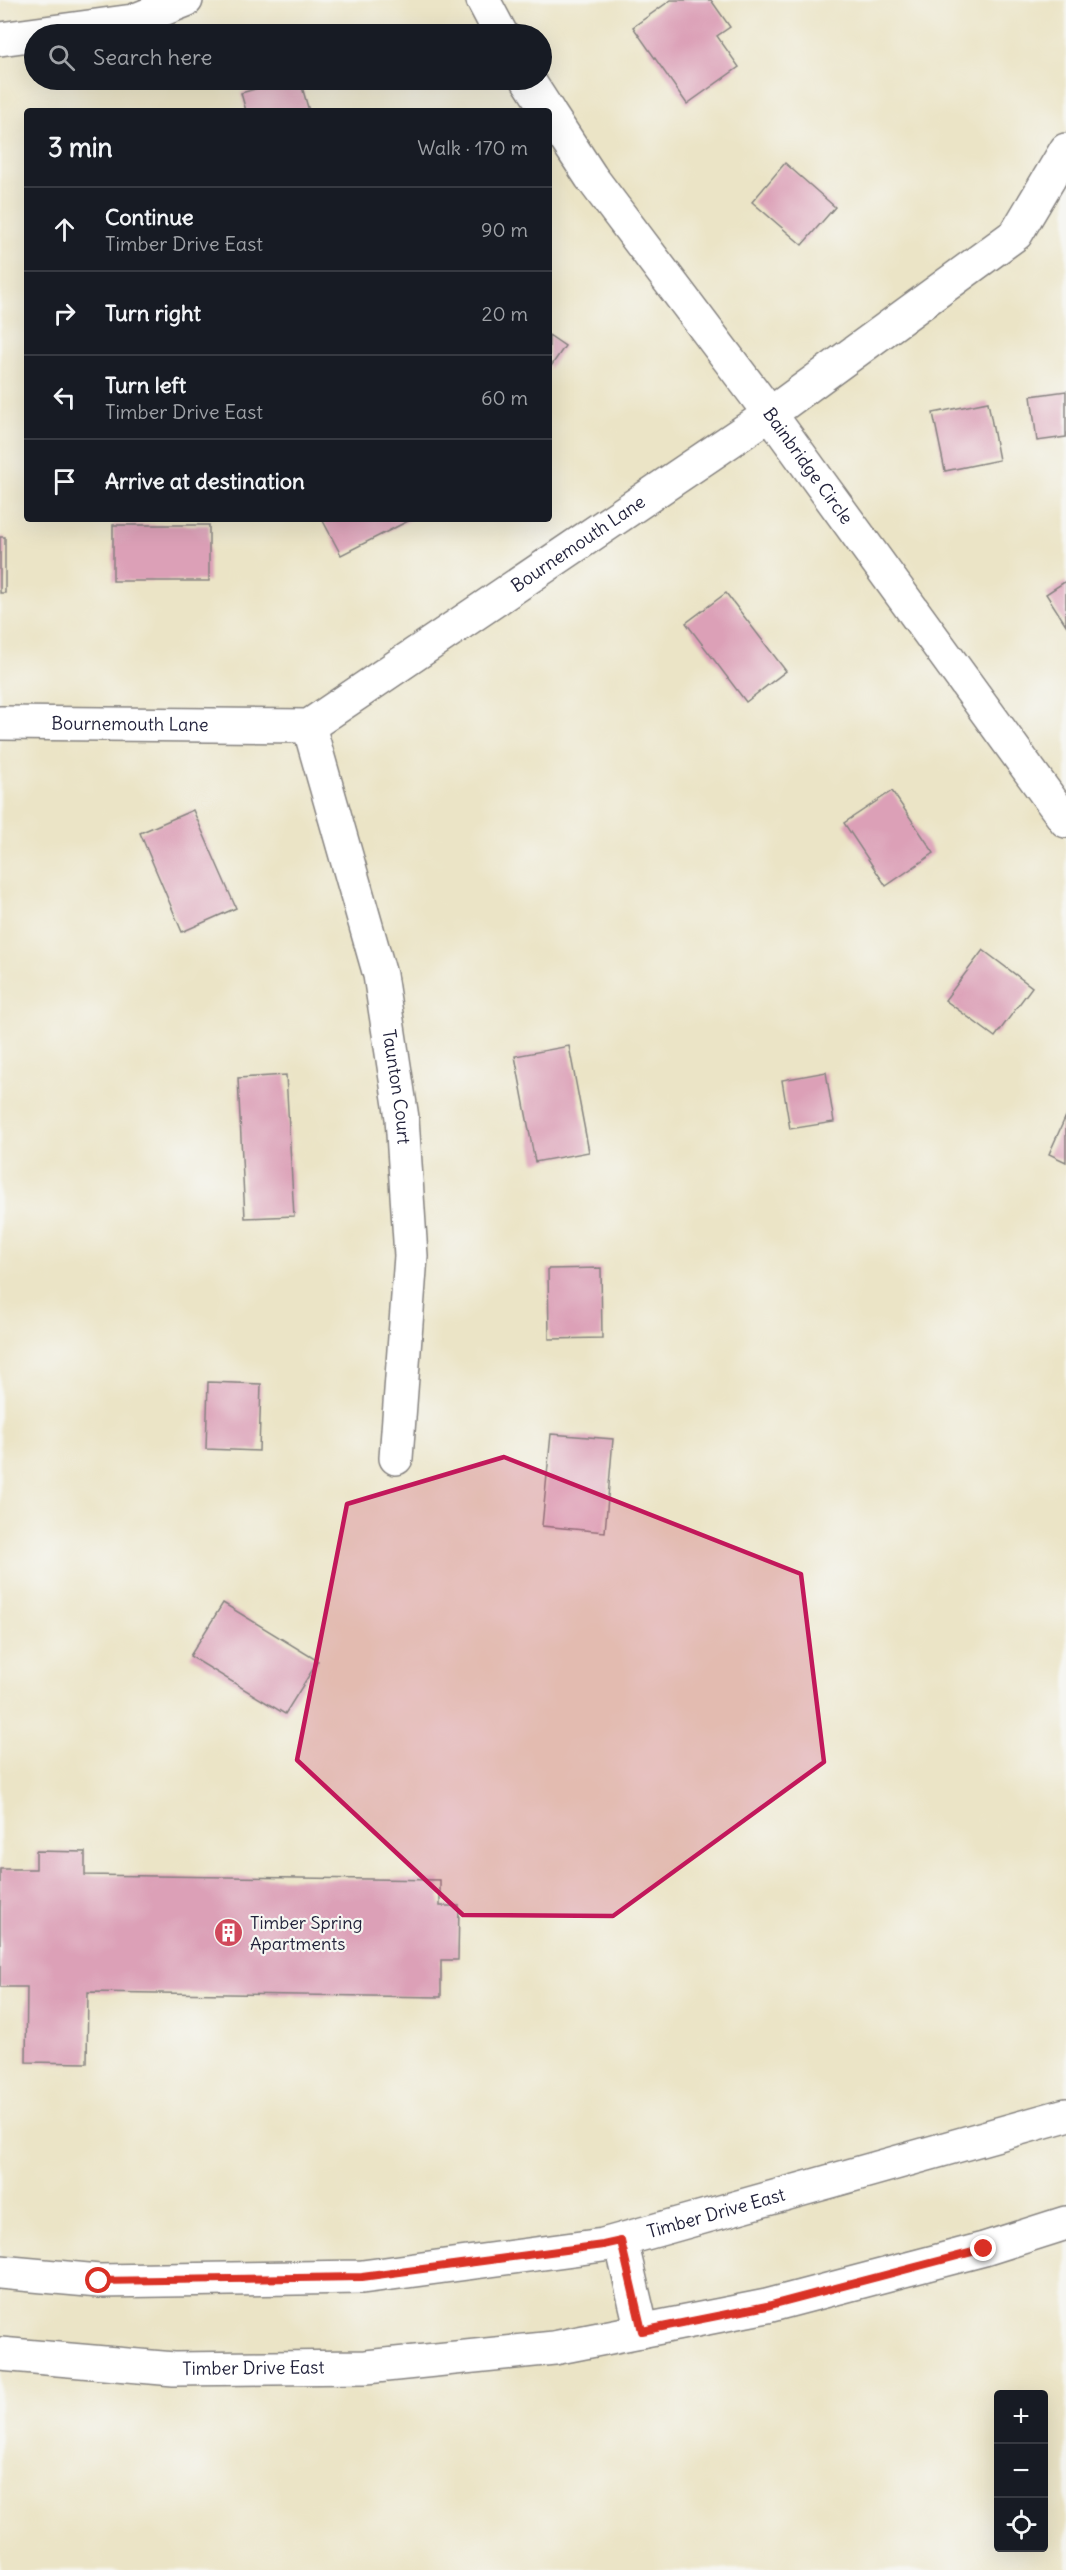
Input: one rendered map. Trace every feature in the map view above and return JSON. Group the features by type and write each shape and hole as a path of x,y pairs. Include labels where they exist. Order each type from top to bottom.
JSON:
{"street":[{"path":"111,24 133,21 186,0"},
{"path":"483,0 496,24"},
{"path":"0,39 24,36"},
{"name":"Bainbridge Circle","path":"534,90 546,108"},
{"name":"Bainbridge Circle","path":"552,118 591,177 770,414 1066,821"},
{"name":"Bournemouth Lane","path":"0,723 309,726 770,414 1016,234 1066,150"},
{"name":"Taunton Court","path":"309,726 380,975 402,1118 411,1256 396,1458"},
{"name":"Timber Drive East","path":"0,2272 99,2281 362,2277 592,2247 621,2241 1066,2115"},
{"name":"Timber Drive East","path":"0,2354 174,2369 366,2367 554,2348 767,2306 984,2249 1066,2223"},
{"path":"621,2241 642,2331"}],"highlighted area":[{"path":"504,1457 801,1574 824,1762 613,1916 463,1915 297,1760 347,1504"}],"building":[{"path":"671,0 711,0 730,27 717,36 739,67 687,104 633,27"},
{"path":"252,90 303,90 308,108 245,108 241,93"},
{"path":"785,163 835,207 802,245 752,202"},
{"path":"552,337 565,346 552,365"},
{"path":"1066,391 1066,437 1037,441 1031,396"},
{"path":"988,402 999,460 945,471 933,413"},
{"path":"324,522 406,522 341,555"},
{"path":"113,525 209,525 209,581 113,581"},
{"path":"0,537 5,537 5,593 0,593"},
{"path":"1066,581 1066,625 1046,594"},
{"path":"726,593 786,671 746,702 686,623"},
{"path":"892,791 934,853 886,886 844,823"},
{"path":"193,810 236,908 182,932 140,833"},
{"path":"983,950 1032,987 995,1037 945,1000"},
{"path":"569,1046 589,1152 535,1162 515,1056"},
{"path":"826,1072 834,1122 790,1129 782,1080"},
{"path":"286,1075 294,1216 245,1218 238,1078"},
{"path":"1066,1116 1066,1162 1049,1154"},
{"path":"601,1268 602,1338 549,1339 548,1269"},
{"path":"208,1382 261,1384 259,1451 206,1449"},
{"path":"551,1434 613,1439 605,1532 542,1526"},
{"path":"223,1603 318,1661 285,1714 190,1656"},
{"name":"Timber Spring Apartments","path":"36,1851 85,1852 85,1875 440,1880 440,1906 459,1906 458,1960 441,1960 441,1997 88,1992 87,2063 26,2062 27,1987 0,1987 0,1869 36,1869"}],"place":[{"name":"Timber Spring Apartments","path":"229,1933"}],"route":[{"path":"99,2281 362,2277 621,2241 642,2331 767,2306 984,2249"}]}
